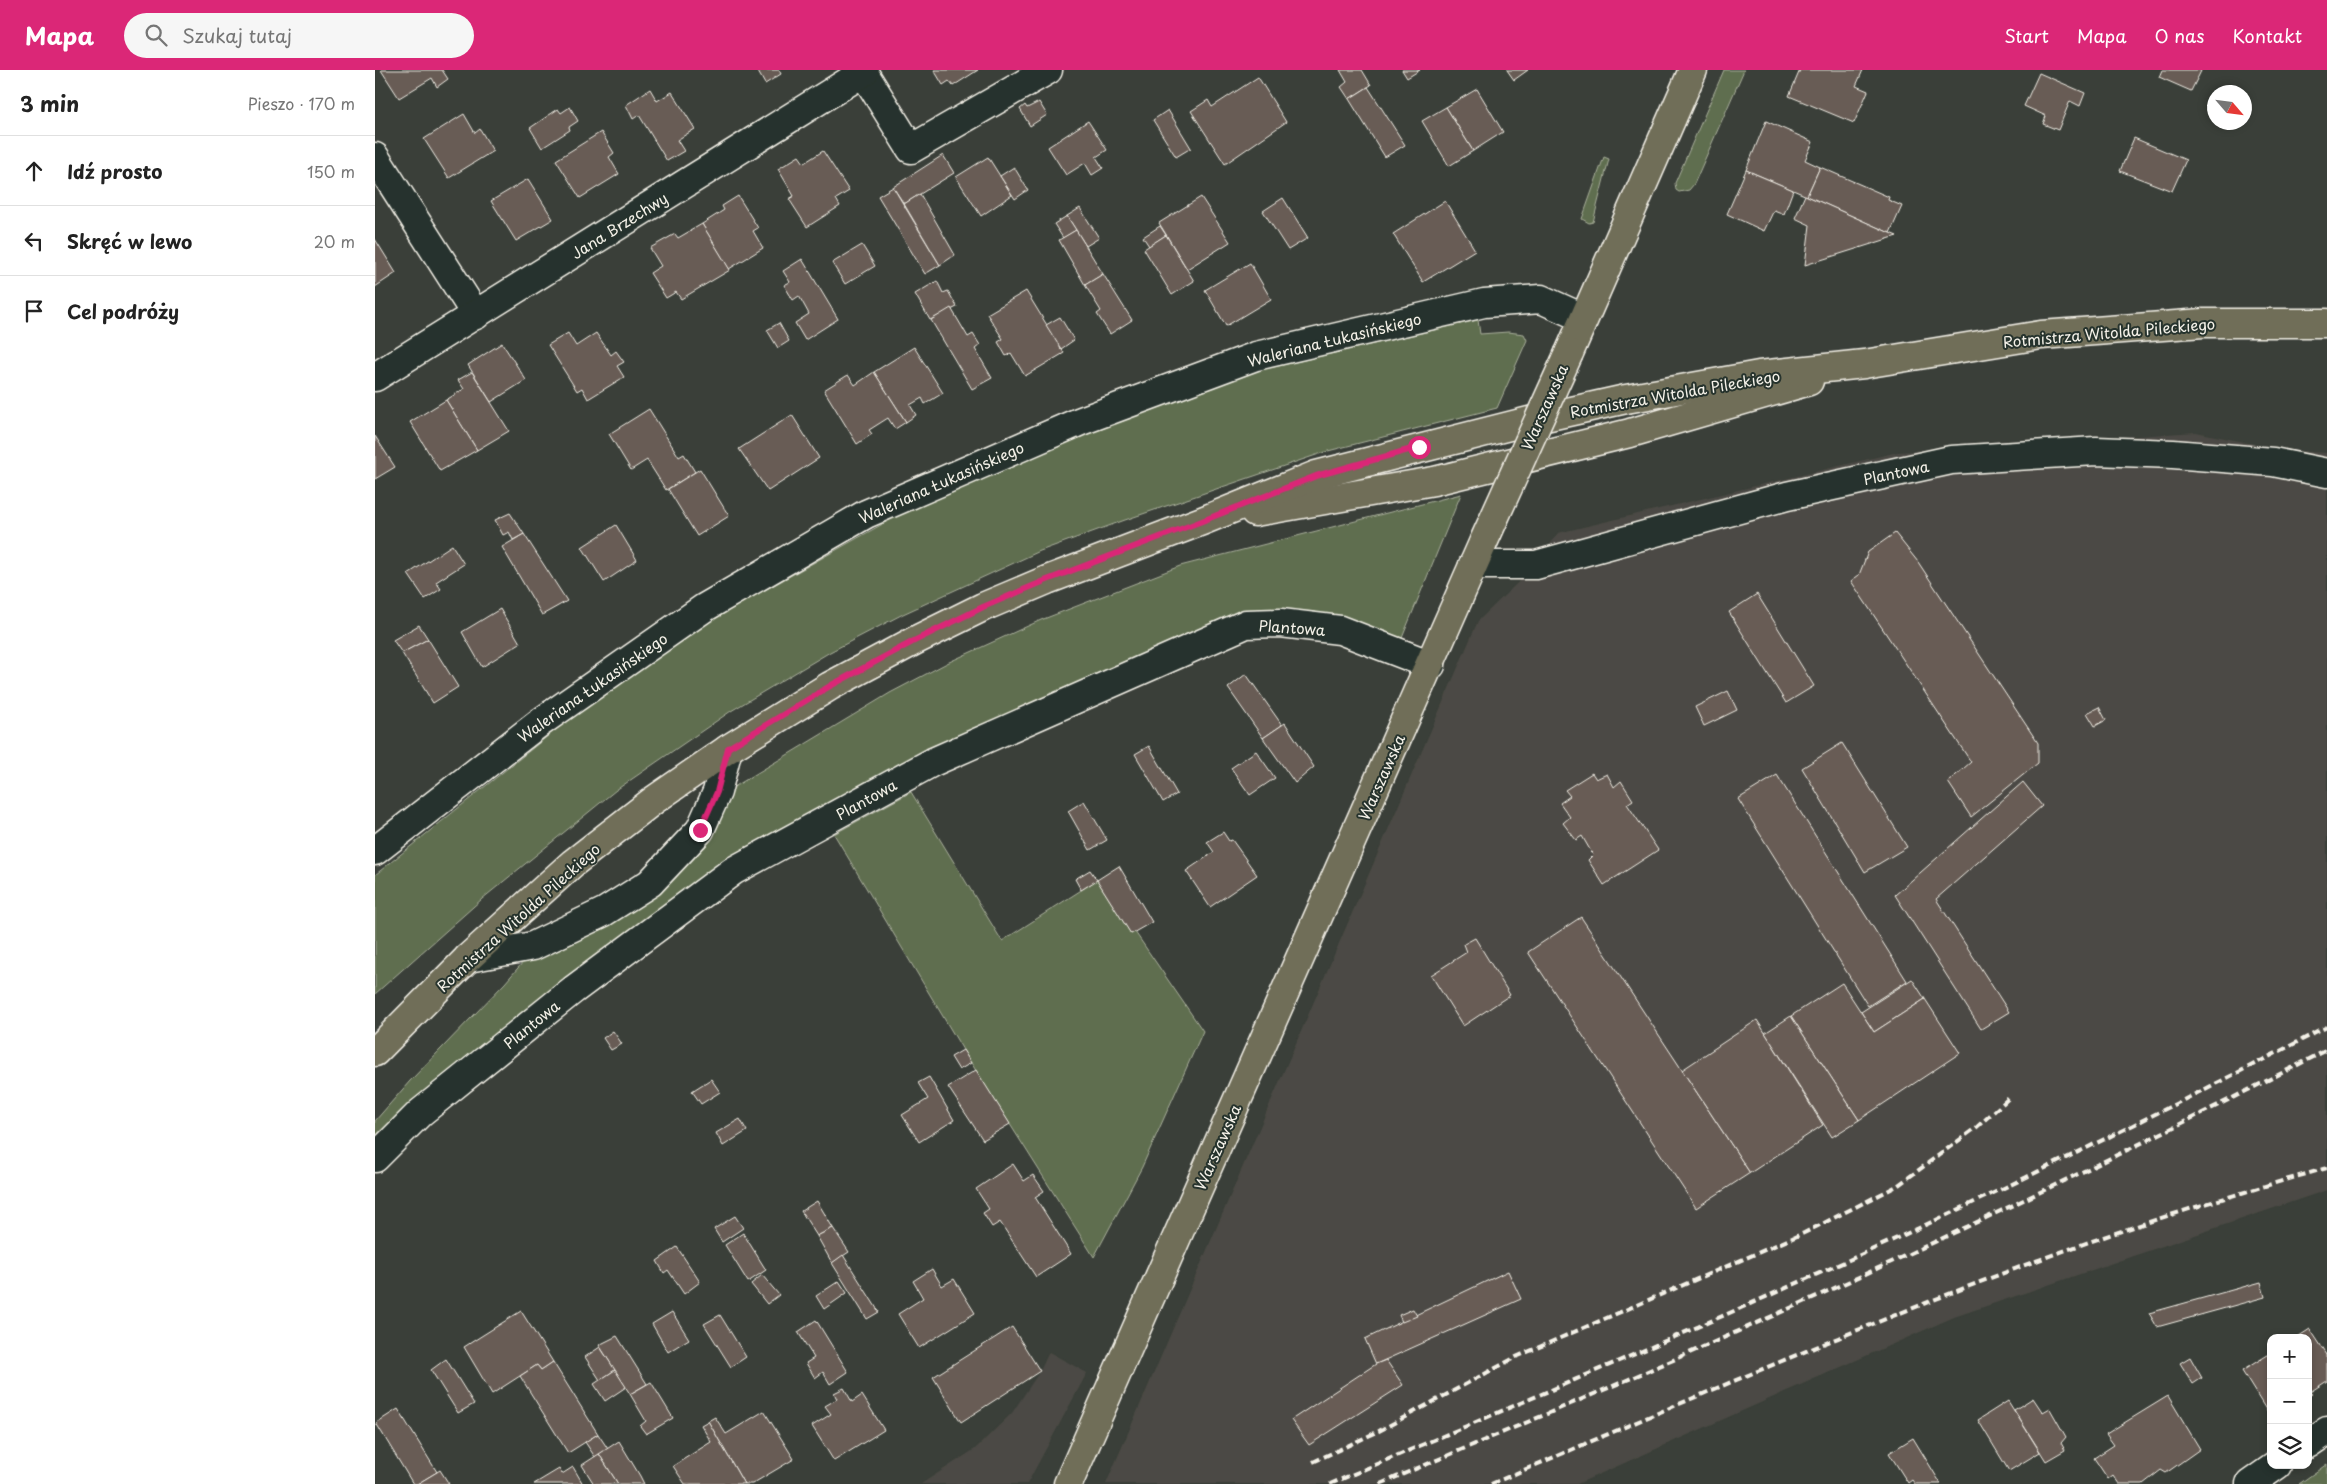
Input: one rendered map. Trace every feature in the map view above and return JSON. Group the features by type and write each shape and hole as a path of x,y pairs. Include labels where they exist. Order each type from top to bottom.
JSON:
{"main road":[{"name":"Warszawska","path":"1068,1484 1693,70"},
{"name":"Rotmistrza Witolda Pileckiego","path":"375,1052 468,958 573,863 654,800 728,748 830,686 983,607 1047,580 1316,476 1535,419 1759,375 1864,364 2051,334 2203,323 2327,323"},
{"name":"Rotmistrza Witolda Pileckiego","path":"1202,521 1434,481 1649,428 1761,397 1864,364"}],"street":[{"path":"863,71 911,148 1048,70"},
{"name":"Jana Brzechwy","path":"375,377 863,71"},
{"path":"375,157 476,315"},
{"name":"Waleriana Łukasińskiego","path":"375,851 538,724 704,608 866,514 1081,421 1256,356 1484,303 1541,299 1583,318"},
{"name":"Plantowa","path":"1478,554 1536,566 1787,496 1951,460 2096,451 2173,454 2273,462 2327,473"},
{"name":"Plantowa","path":"375,1158 420,1112 573,990 733,871 933,762 1246,624 1281,624 1340,630 1431,665"},
{"path":"468,958 533,946 604,912 650,883 700,830 717,792 728,748"},
{"path":"2312,1441 2327,1431"},
{"path":"2250,1484 2271,1469"}],"shaded area":[{"path":"2196,432 2282,450 2327,453 2327,1190 1954,1317 1577,1484 1106,1484 1478,621 1536,565 1558,533 1898,452"},
{"path":"1049,1352 1087,1373 1027,1484 921,1484 975,1449 1012,1413 1040,1371"}],"green space":[{"path":"1724,70 1744,70 1694,184 1689,190 1679,192 1676,190 1675,183"},
{"path":"1604,157 1609,159 1593,222 1589,223 1582,219"},
{"path":"1478,320 1480,334 1508,332 1524,334 1527,340 1497,408 1328,451 1040,551 903,614 830,652 731,711 616,790 482,899 375,994 375,875 600,694 717,617 920,503 1138,409 1256,371"},
{"path":"1461,494 1402,638 1266,615 852,792 375,1145 375,1121 410,1081 505,983 530,954 617,912 729,790 890,693 947,663 1041,620 1180,566"},
{"path":"911,792 1002,941 1097,880 1131,934 1135,932 1203,1031 1142,1167 1094,1257 963,1050 834,834"},
{"path":"2327,1464 2327,1484 2299,1484"}],"building":[{"path":"381,70 442,70 448,79 437,87 432,78 399,98"},
{"path":"757,70 779,70 781,74 765,84"},
{"path":"934,70 978,70 953,86 949,81 943,85"},
{"path":"1340,70 1362,70 1371,85 1349,99 1341,87 1347,82"},
{"path":"1402,70 1420,70 1407,78"},
{"path":"1507,70 1528,70 1514,80"},
{"path":"1800,70 1863,70 1856,86 1868,91 1854,123 1789,96"},
{"path":"2162,70 2201,71 2191,91 2159,77"},
{"path":"2039,73 2085,93 2080,106 2070,101 2058,130 2043,124 2046,116 2024,106"},
{"path":"1258,77 1286,122 1225,164 1191,111 1208,100 1212,107"},
{"path":"1368,87 1405,145 1385,157 1349,99"},
{"path":"650,89 657,101 672,92 695,129 677,140 684,151 667,161 639,115 633,119 626,105"},
{"path":"1477,89 1503,132 1473,151 1446,107"},
{"path":"1039,102 1047,115 1030,126 1020,109 1025,105 1027,108"},
{"path":"570,107 578,121 569,127 570,130 542,148 530,128 558,109 561,113"},
{"path":"1446,107 1473,151 1449,166 1422,121"},
{"path":"1168,110 1191,148 1176,157 1153,120"},
{"path":"464,114 475,133 480,129 493,151 449,178 424,139"},
{"path":"1088,121 1107,150 1096,157 1103,168 1092,175 1085,163 1066,175 1048,147"},
{"path":"1766,121 1813,142 1805,160 1820,167 1807,196 1746,170"},
{"path":"601,132 614,153 609,157 619,174 580,198 556,160"},
{"path":"2134,138 2186,160 2172,191 2120,171"},
{"path":"823,151 849,191 836,199 840,206 807,227 789,199 794,196 778,169 799,156 804,163"},
{"path":"943,155 954,173 904,204 893,187"},
{"path":"988,157 1012,195 981,216 956,177"},
{"path":"1014,167 1028,190 1015,199 1000,176"},
{"path":"1820,167 1889,197 1888,200 1902,206 1890,233 1807,196"},
{"path":"1746,170 1793,190 1784,214 1774,210 1764,231 1727,214"},
{"path":"528,179 553,219 516,241 491,201"},
{"path":"893,187 940,265 925,274 878,196"},
{"path":"920,194 955,255 940,265 904,204"},
{"path":"1805,195 1897,236 1805,265 1810,225 1795,218"},
{"path":"738,196 758,228 753,231 763,248 729,269 702,224 724,210 722,206"},
{"path":"1201,197 1230,242 1187,269 1159,223"},
{"path":"1283,198 1308,238 1288,250 1263,211"},
{"path":"1445,201 1475,250 1423,282 1393,234"},
{"path":"1080,208 1099,238 1086,246 1067,216"},
{"path":"1067,216 1076,230 1063,238 1054,224"},
{"path":"702,224 730,270 681,299 676,292 666,298 650,273 661,266 650,248 675,234 678,238"},
{"path":"1160,226 1166,235 1149,246 1143,237"},
{"path":"1076,230 1103,274 1085,285 1059,240"},
{"path":"1166,235 1194,281 1172,295 1144,249"},
{"path":"375,239 396,273 375,287"},
{"path":"862,245 875,266 845,284 832,263"},
{"path":"802,259 838,319 805,340 795,323 809,314 799,296 793,300 784,285 790,282 783,271"},
{"path":"1250,263 1271,299 1226,326 1205,290"},
{"path":"1103,274 1132,320 1110,334 1097,314 1101,311 1085,285"},
{"path":"937,281 943,293 948,291 957,307 930,320 915,294"},
{"path":"1026,291 1064,353 1025,376 1011,353 1006,356 998,342 1003,339 987,314"},
{"path":"951,308 968,337 973,334 980,345 975,349 992,378 972,389 931,320"},
{"path":"1060,317 1074,340 1061,349 1046,325"},
{"path":"779,323 789,341 778,348 767,330"},
{"path":"568,333 576,346 596,333 611,355 616,351 624,362 617,366 624,377 588,399 582,388 577,391 548,345"},
{"path":"502,343 526,380 491,402 468,365"},
{"path":"914,347 943,393 925,404 922,398 910,405 916,415 906,422 874,372"},
{"path":"472,372 509,431 477,450 446,400 464,389 458,380"},
{"path":"874,372 906,422 895,429 888,418 869,430 872,434 857,444 824,390 848,375 855,385"},
{"path":"446,400 477,450 440,471 410,422"},
{"path":"649,409 679,457 684,454 695,472 666,490 647,460 631,470 609,434"},
{"path":"792,415 819,458 768,491 739,449"},
{"path":"375,436 395,467 375,479"},
{"path":"700,469 729,516 697,536 668,489"},
{"path":"510,513 524,534 513,540 509,532 503,535 495,520"},
{"path":"616,525 637,560 604,582 582,547"},
{"path":"1895,533 1918,562 2038,743 2038,763 1971,817 1948,782 1971,762 1851,581 1859,575 1868,552"},
{"path":"524,534 567,601 542,615 502,547"},
{"path":"452,545 464,564 436,582 441,589 425,599 408,574"},
{"path":"1757,594 1814,686 1786,703 1729,612"},
{"path":"500,609 520,643 482,667 462,632"},
{"path":"419,625 428,639 402,653 393,640"},
{"path":"428,639 458,687 433,703 402,653"},
{"path":"1246,674 1282,725 1263,738 1228,688"},
{"path":"1728,691 1737,710 1704,726 1695,707"},
{"path":"2099,707 2106,720 2095,726 2087,713"},
{"path":"1285,723 1314,767 1295,783 1263,738"},
{"path":"1842,743 1907,847 1865,872 1802,768"},
{"path":"1149,746 1177,794 1163,802 1135,754"},
{"path":"1256,751 1275,778 1250,795 1231,768"},
{"path":"1592,773 1596,779 1607,774 1614,787 1621,781 1633,800 1627,804 1658,850 1604,885 1588,860 1593,855 1582,836 1576,840 1563,823 1570,817 1560,803 1570,796 1565,790"},
{"path":"1777,775 1907,981 1868,1006 1738,799"},
{"path":"2023,782 2042,806 1936,899 2009,1012 1981,1029 1895,895"},
{"path":"1084,801 1107,840 1090,850 1068,811"},
{"path":"1223,832 1229,841 1232,840 1257,875 1210,907 1186,871 1214,852 1207,842"},
{"path":"1119,866 1152,922 1131,934 1097,880"},
{"path":"1090,870 1097,880 1081,890 1075,879"},
{"path":"1581,917 1750,1173 1696,1208 1528,952"},
{"path":"1475,938 1510,995 1463,1026 1431,975 1467,952 1464,944"},
{"path":"1912,979 1925,999 1874,1032 1861,1012"},
{"path":"1842,983 1874,1032 1925,999 1960,1053 1859,1120 1791,1016"},
{"path":"1791,1016 1859,1120 1832,1137 1765,1033"},
{"path":"1757,1020 1823,1125 1750,1173 1682,1070"},
{"path":"613,1031 622,1044 611,1050 603,1038"},
{"path":"963,1050 971,1063 959,1070 951,1057"},
{"path":"976,1070 1010,1124 983,1140 948,1087"},
{"path":"929,1077 954,1120 919,1142 902,1115 928,1099 918,1083"},
{"path":"711,1079 720,1092 701,1104 692,1091"},
{"path":"740,1119 747,1131 723,1146 716,1133"},
{"path":"1013,1164 1024,1181 1033,1175 1044,1191 1035,1197 1071,1254 1036,1277 1000,1222 992,1227 983,1213 989,1209 976,1189"},
{"path":"817,1201 833,1228 817,1236 801,1211"},
{"path":"735,1216 743,1228 722,1242 714,1229"},
{"path":"833,1228 849,1252 832,1263 817,1236"},
{"path":"743,1233 766,1270 748,1282 725,1245"},
{"path":"677,1247 700,1282 684,1294 668,1270 664,1273 657,1261"},
{"path":"843,1255 879,1312 867,1319 832,1263"},
{"path":"932,1269 942,1286 954,1279 975,1313 919,1348 898,1314 923,1298 913,1281"},
{"path":"1508,1271 1521,1299 1376,1364 1365,1339"},
{"path":"762,1275 779,1295 767,1304 751,1284"},
{"path":"839,1281 847,1293 824,1309 816,1296"},
{"path":"2261,1282 2265,1297 2157,1327 2149,1313"},
{"path":"1413,1309 1417,1316 1402,1322 1399,1315"},
{"path":"521,1311 553,1362 541,1370 537,1365 492,1394 464,1347"},
{"path":"672,1312 689,1339 668,1352 652,1324"},
{"path":"720,1315 746,1357 731,1367 704,1324"},
{"path":"816,1320 848,1372 830,1384 823,1372 815,1378 806,1363 814,1358 798,1332"},
{"path":"1012,1327 1040,1371 961,1422 933,1377"},
{"path":"2310,1329 2327,1355 2327,1381 2312,1391 2312,1334 2302,1334"},
{"path":"617,1336 647,1384 630,1394 599,1345"},
{"path":"600,1347 615,1370 600,1380 585,1357"},
{"path":"2267,1355 2267,1411 2242,1371"},
{"path":"2190,1357 2202,1378 2193,1384 2180,1363"},
{"path":"446,1359 474,1404 458,1413 431,1370"},
{"path":"1386,1360 1403,1385 1309,1445 1291,1420 1376,1364"},
{"path":"553,1362 598,1434 568,1453 520,1376 537,1365 541,1370"},
{"path":"615,1370 626,1387 605,1401 594,1384"},
{"path":"651,1382 673,1418 646,1434 640,1426 646,1421 630,1394"},
{"path":"844,1388 852,1402 862,1395 884,1430 834,1461 812,1426 831,1414 825,1406 837,1399 834,1393"},
{"path":"2168,1396 2200,1449 2166,1473 2161,1470 2143,1484 2119,1484 2113,1475 2108,1479 2094,1458 2114,1445 2106,1434"},
{"path":"2033,1398 2043,1413 2050,1409 2066,1437 2061,1443 2065,1450 2046,1461 2014,1410"},
{"path":"2008,1401 2040,1452 2009,1471 1978,1420"},
{"path":"398,1409 437,1472 417,1484 413,1484 376,1423"},
{"path":"764,1411 794,1459 752,1484 744,1484 708,1421 715,1417 726,1434"},
{"path":"708,1421 744,1484 685,1484 673,1466 711,1442 701,1425"},
{"path":"598,1434 608,1449 595,1457 585,1442"},
{"path":"1913,1438 1941,1484 1915,1484 1912,1480 1908,1483 1889,1453"},
{"path":"619,1441 644,1484 618,1484 599,1454"},
{"path":"599,1454 618,1484 594,1484 582,1465"},
{"path":"573,1467 583,1484 534,1484 559,1469 562,1474"},
{"path":"440,1470 449,1484 417,1484 437,1472"}],"railway":[{"path":"1330,1484 1871,1250 2100,1141 2327,1027"},
{"path":"1380,1484 1645,1372 1882,1266 2106,1160 2327,1050"},
{"path":"1313,1462 1379,1431 1516,1357 1804,1233 1897,1186 1977,1127 2011,1096"},
{"path":"1491,1484 1762,1369 1967,1287 2072,1248 2144,1224 2327,1168"}],"route":[{"path":"700,830 717,792 728,748 830,686 916,640 983,607 1047,580 1316,476 1419,447"}]}
